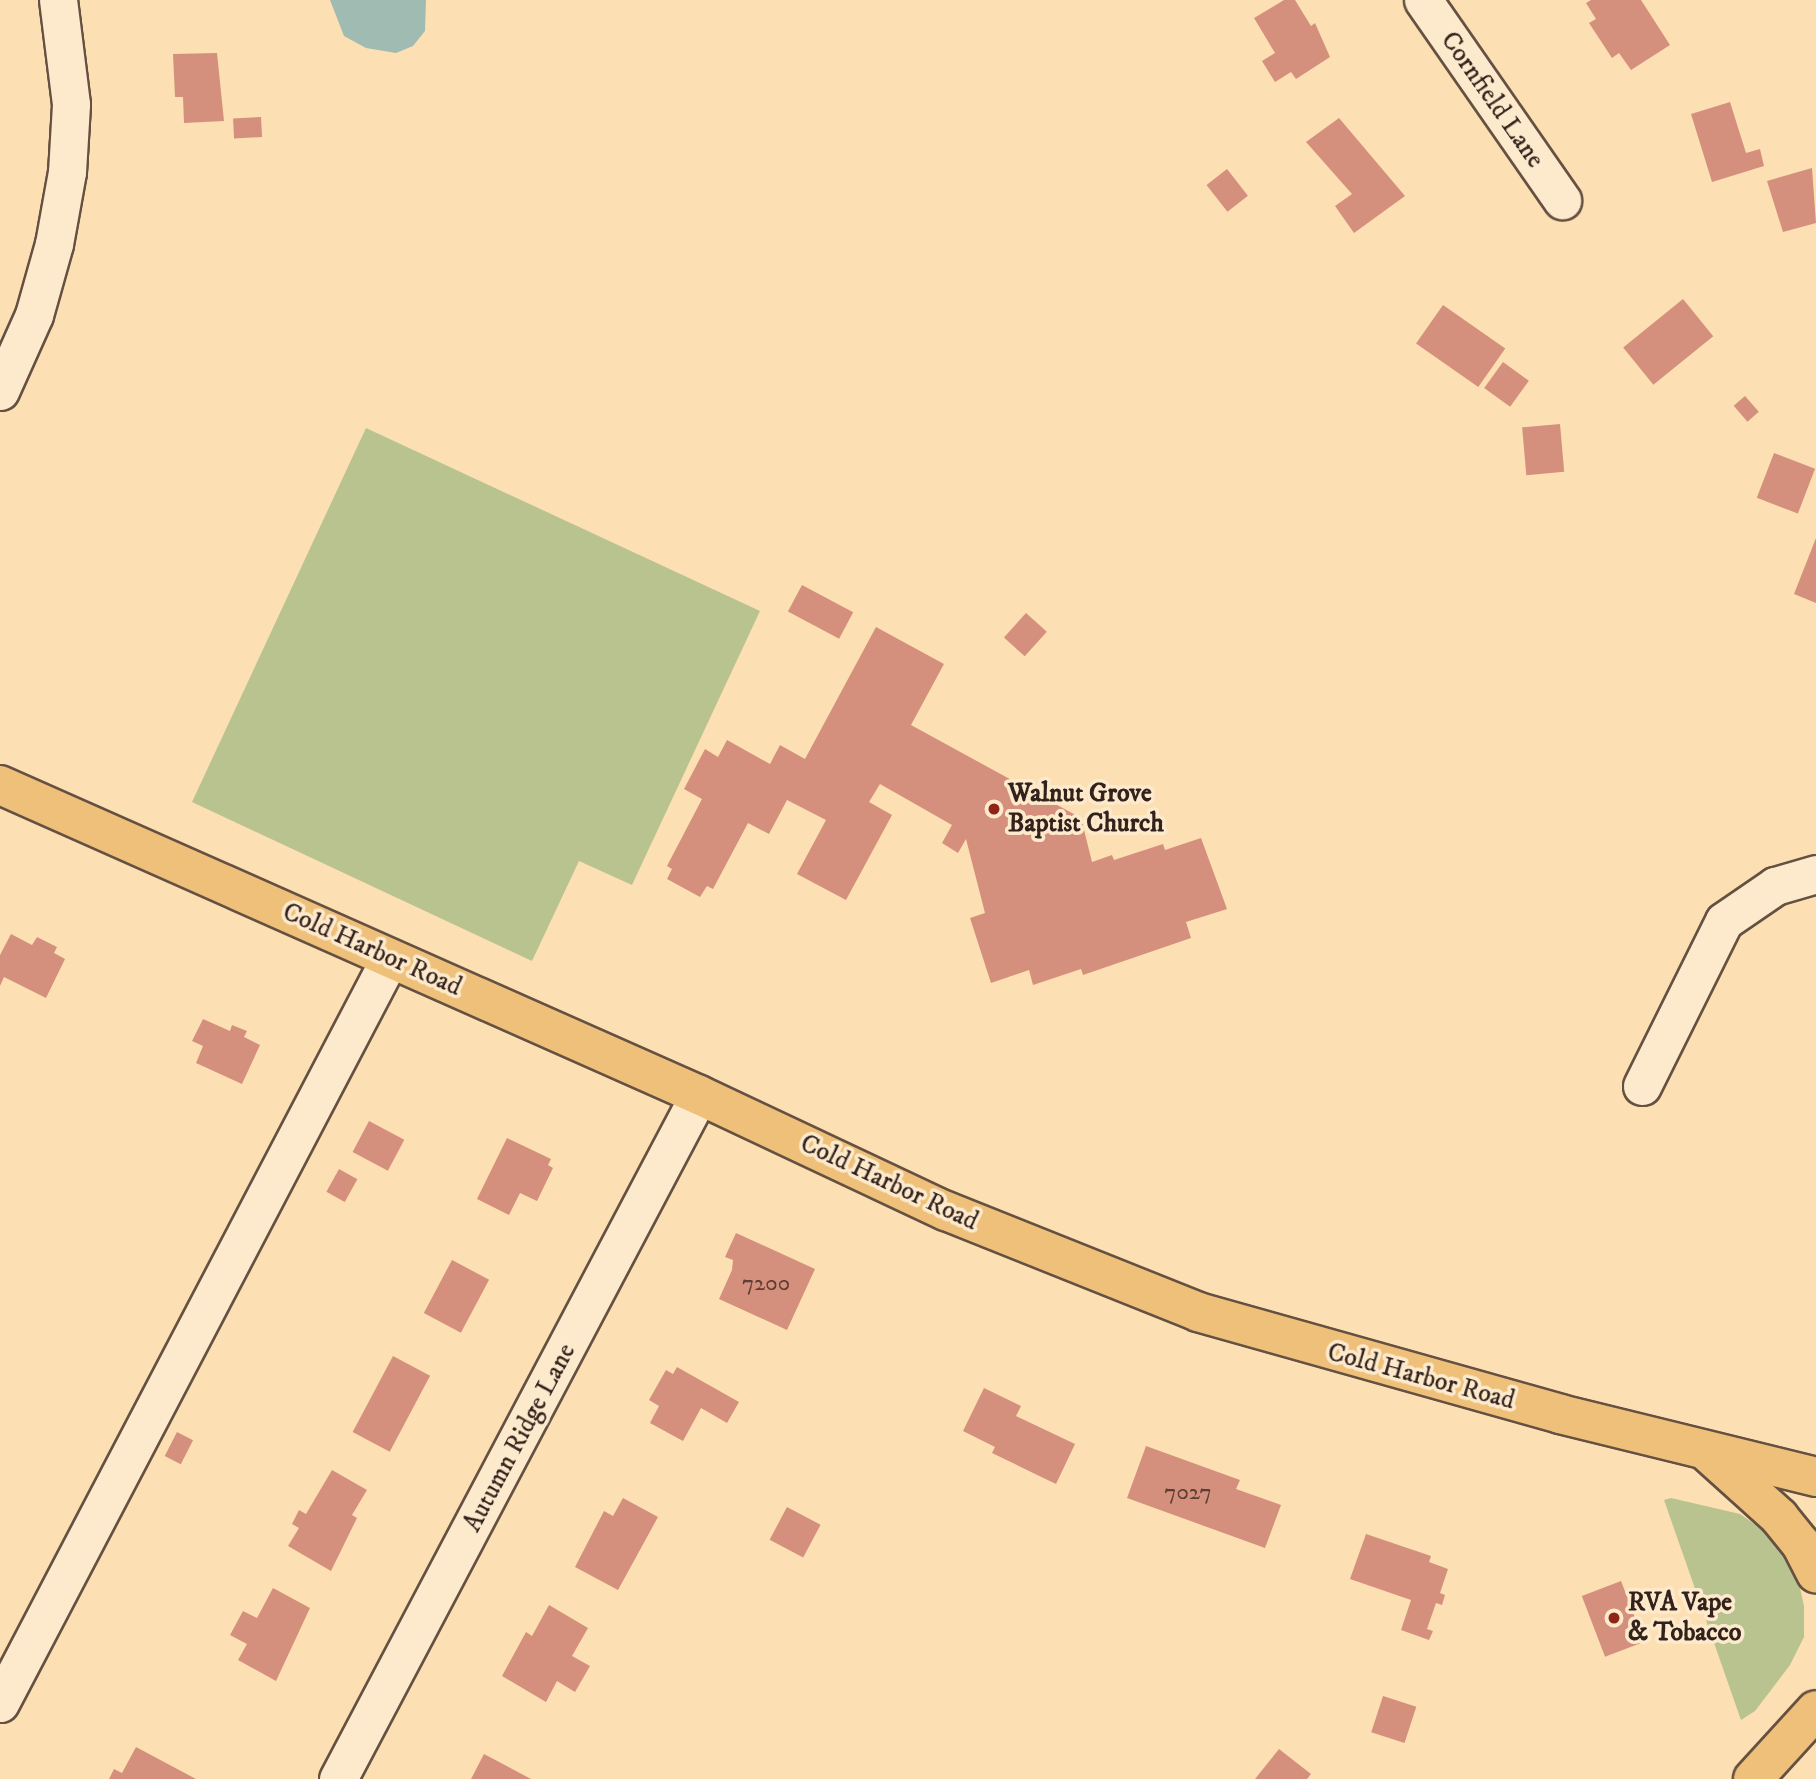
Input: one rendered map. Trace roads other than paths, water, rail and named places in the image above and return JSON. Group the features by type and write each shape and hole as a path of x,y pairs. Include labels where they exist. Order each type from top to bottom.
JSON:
{"main road":[{"name":"Cold Harbor Road","path":"0,785 699,1095 946,1211 1198,1312 1323,1351 1816,1477"},
{"path":"1703,1449 1779,1517 1801,1544 1816,1573"},
{"path":"1752,1779 1815,1705"}],"street":[{"path":"0,391 34,315 54,244 67,172 71,104 58,0"},
{"name":"Cornfield Lane","path":"1423,0 1562,200"},
{"path":"1642,1086 1724,921 1775,886 1816,874"},
{"path":"0,1703 390,958"},
{"name":"Autumn Ridge Lane","path":"338,1779 699,1095"}],"water":[{"path":"330,0 426,0 425,31 413,46 396,53 366,48 344,36"}],"place":[{"name":"Walnut Grove Baptist Church","path":"994,809"},
{"name":"RVA Vape & Tobacco","path":"1614,1618"}]}
